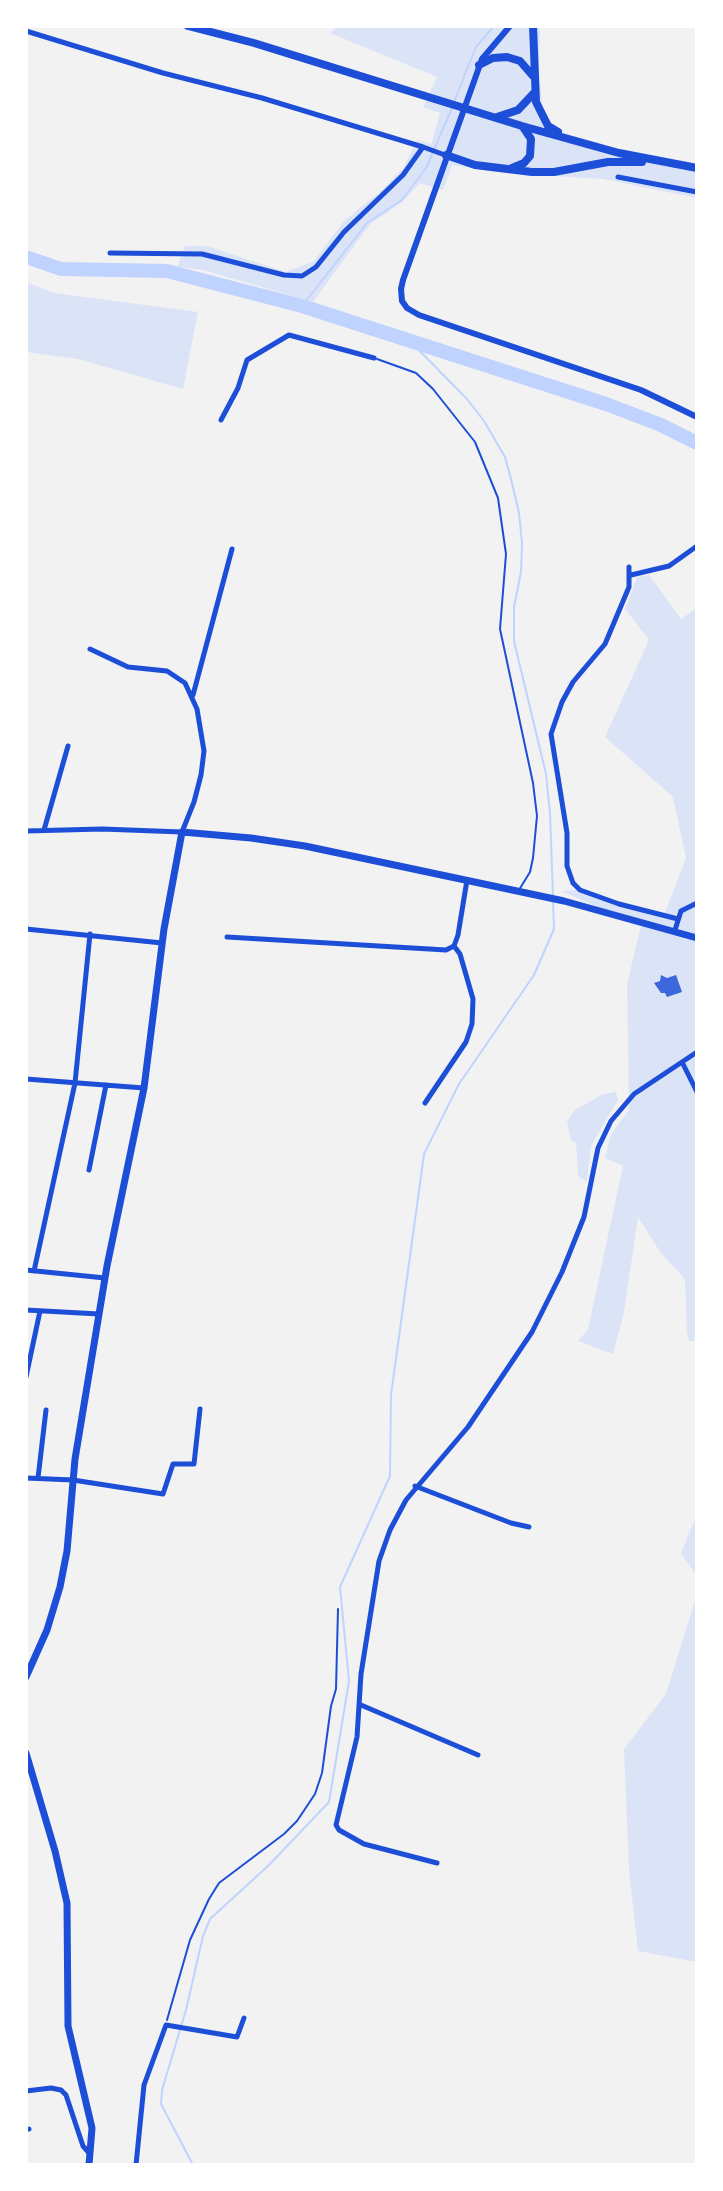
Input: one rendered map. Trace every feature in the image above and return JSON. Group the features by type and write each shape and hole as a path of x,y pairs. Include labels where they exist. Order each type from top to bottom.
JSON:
{"main road":[{"path":"188,26 254,43 522,126 697,168"},
{"path":"533,26 538,109 548,126 577,141"},
{"path":"479,65 498,57 512,58 527,67 534,78"},
{"path":"492,117 518,110 535,92"},
{"path":"507,170 521,165 530,156 531,139 522,126"},
{"path":"438,152 475,165 545,173 608,162 662,162"},
{"path":"26,1677 47,1630 67,1551 73,1480 99,1314 144,1088 162,943 182,832 305,846 564,901 697,938"},
{"path":"26,1753 67,1903 68,2026 92,2128 89,2165"}],"street":[{"path":"510,26 490,47 479,65 438,152 401,296 407,308 419,315 641,390 697,417"},
{"path":"26,31 438,152"},
{"path":"110,253 202,254 284,275 305,275 403,175 423,147"},
{"path":"618,177 697,192"},
{"path":"221,420 238,388 247,360 289,335 374,358"},
{"path":"631,575 669,566 697,546"},
{"path":"26,831 182,832 194,802 204,751 193,696 232,549"},
{"path":"629,567 629,587 605,644 573,682 551,734 567,833 567,866 573,883 580,890 678,919"},
{"path":"90,649 128,667 167,671 177,676 193,696"},
{"path":"44,830 68,746"},
{"path":"227,937 446,950 454,946 458,935 467,880"},
{"path":"675,930 684,908 697,903"},
{"path":"26,929 162,943"},
{"path":"34,1271 75,1083 90,934"},
{"path":"425,1103 466,1042 472,1024 473,999 460,954 454,946"},
{"path":"437,1863 364,1844 339,1830 336,1825 357,1737 361,1674 379,1561 390,1530 415,1486 468,1427 532,1332 562,1272 584,1217 598,1148 611,1121 634,1094 697,1052"},
{"path":"682,1062 697,1092"},
{"path":"26,1079 144,1088"},
{"path":"89,1170 106,1085"},
{"path":"26,1270 105,1278"},
{"path":"26,1310 99,1314"},
{"path":"26,1377 40,1311"},
{"path":"26,1478 73,1480 163,1494 173,1464 194,1464 200,1409"},
{"path":"38,1478 46,1410"},
{"path":"415,1486 529,1527"},
{"path":"361,1705 478,1755"},
{"path":"136,2165 144,2085 166,2025 185,2031 237,2037 244,2018"},
{"path":"26,2091 61,2090 69,2103 83,2146 91,2154"}],"lane":[{"path":"374,358 416,373 433,389 475,442 498,498 506,554 500,629 533,783 537,816 530,872 519,891"}],"path":[{"path":"166,2025 190,1940 209,1899 225,1877 284,1834 315,1794 322,1773 336,1689 338,1609"}],"shaded area":[{"path":"337,26 540,26 542,103 546,117 557,131 620,150 697,164 697,198 603,179 505,173 452,165 443,190 420,183 402,202 370,224 313,302 203,270 177,267 185,246 207,246 286,272 314,261 344,221 404,167 417,140 431,144 440,113 423,107 437,77 330,33"},
{"path":"26,282 55,293 198,312 183,389 78,359 26,352"},
{"path":"649,575 681,619 697,608 697,1341 689,1341 687,1332 685,1279 660,1252 638,1217 624,1312 613,1354 578,1341 588,1329 623,1166 605,1158 611,1134 629,1110 627,984 641,926 561,891 580,890 664,915 686,858 673,797 605,737 649,640 625,609 637,577"},
{"path":"616,1092 618,1100 591,1146 587,1182 578,1176 576,1143 571,1141 567,1121 575,1110 603,1094"},
{"path":"697,1514 697,1576 681,1553"},
{"path":"697,1594 697,1962 638,1951 629,1870 624,1749 666,1694"}],"building":[{"path":"661,975 667,978 676,975 682,992 667,997 661,993 654,983 660,981"}],"waterway":[{"path":"454,102 476,47 494,26"},
{"path":"302,306 367,223 402,200 426,168 452,108"},
{"path":"26,257 61,269 167,271 302,306 606,404 697,443"},
{"path":"409,340 467,399 484,421 505,457 511,479 522,543 521,572 514,607 514,641 546,774 553,896"},
{"path":"193,2165 161,2104 162,2090 186,2010 203,1936 210,1919 268,1866 329,1802 349,1681 340,1587 390,1476 391,1395 424,1154 459,1084 534,975 554,929 553,902"}]}
